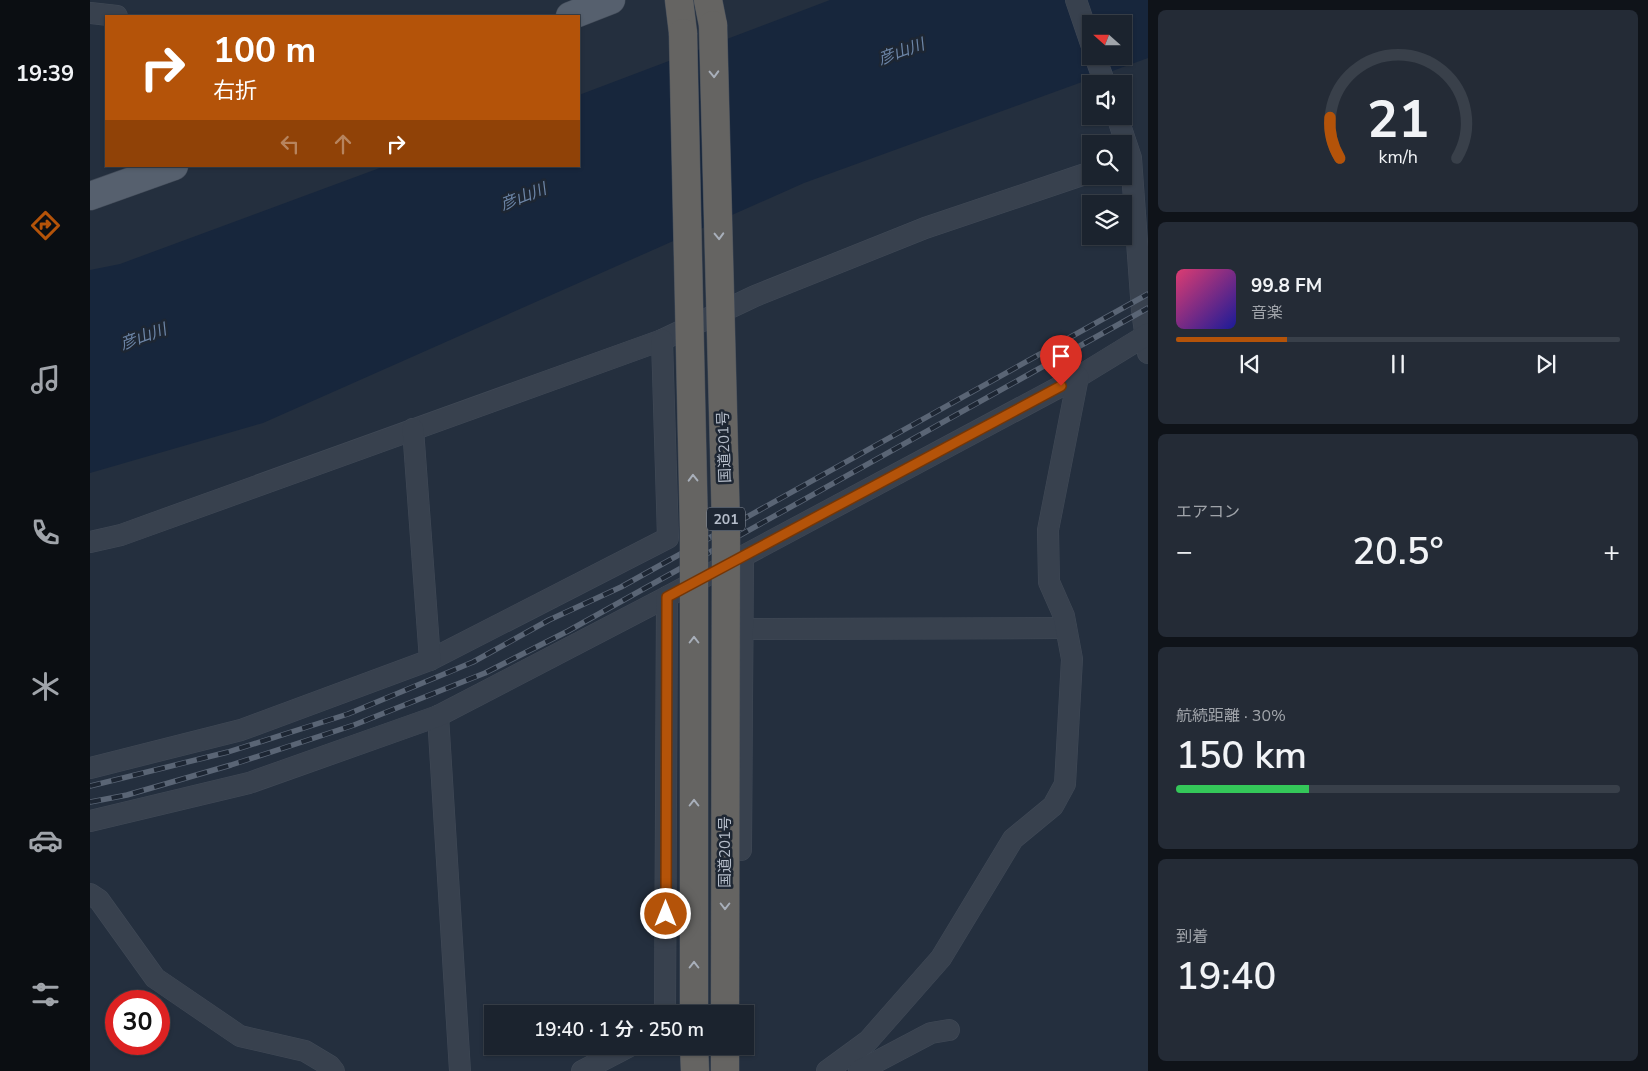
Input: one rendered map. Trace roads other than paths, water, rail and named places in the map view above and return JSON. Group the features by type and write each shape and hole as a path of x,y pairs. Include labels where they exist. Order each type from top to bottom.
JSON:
{"highway":[{"name":"国道201号","path":"679,0 683,33 694,530 694,1005"},
{"name":"国道201号","path":"710,12 726,527 725,1005"},
{"path":"694,1055 695,1071"},
{"path":"725,1055 725,1071"}],"main road":[{"path":"573,15 611,0"},
{"path":"90,196 171,167"}],"street":[{"path":"1076,0 1082,18"},
{"path":"90,13 108,15"},
{"path":"90,821 249,783 438,716 667,597 1147,341 1134,157 1119,125"},
{"path":"90,542 120,534 662,340 755,296 925,228 1082,175"},
{"path":"90,768 241,730 430,660 668,538 662,340"},
{"path":"827,1071 868,1040 941,958 1013,838 1053,806 1065,784 1072,659 1064,616 1049,582 1048,530 1078,377"},
{"path":"413,430 430,660"},
{"path":"741,850 743,556"},
{"path":"665,1005 667,597"},
{"path":"743,629 1066,628"},
{"path":"438,716 460,1071"},
{"path":"90,894 99,900 155,978 240,1036 305,1051 330,1066 334,1071"},
{"path":"859,1071 931,1033 950,1030"},
{"path":"582,1071 613,1055"}],"water":[{"name":"彦山川","path":"830,0 1148,0 1148,58 1132,64 1132,15 1082,15 1082,65 1129,65 1101,75 1082,75 1082,82 804,183 263,423 90,473 90,270 120,264 382,167 580,167 580,95"}],"railway":[{"path":"90,786 228,752 348,714 473,662 549,620 621,587 1148,294"},
{"path":"90,802 127,795 231,765 354,725 485,673 568,631 1148,308"}]}
